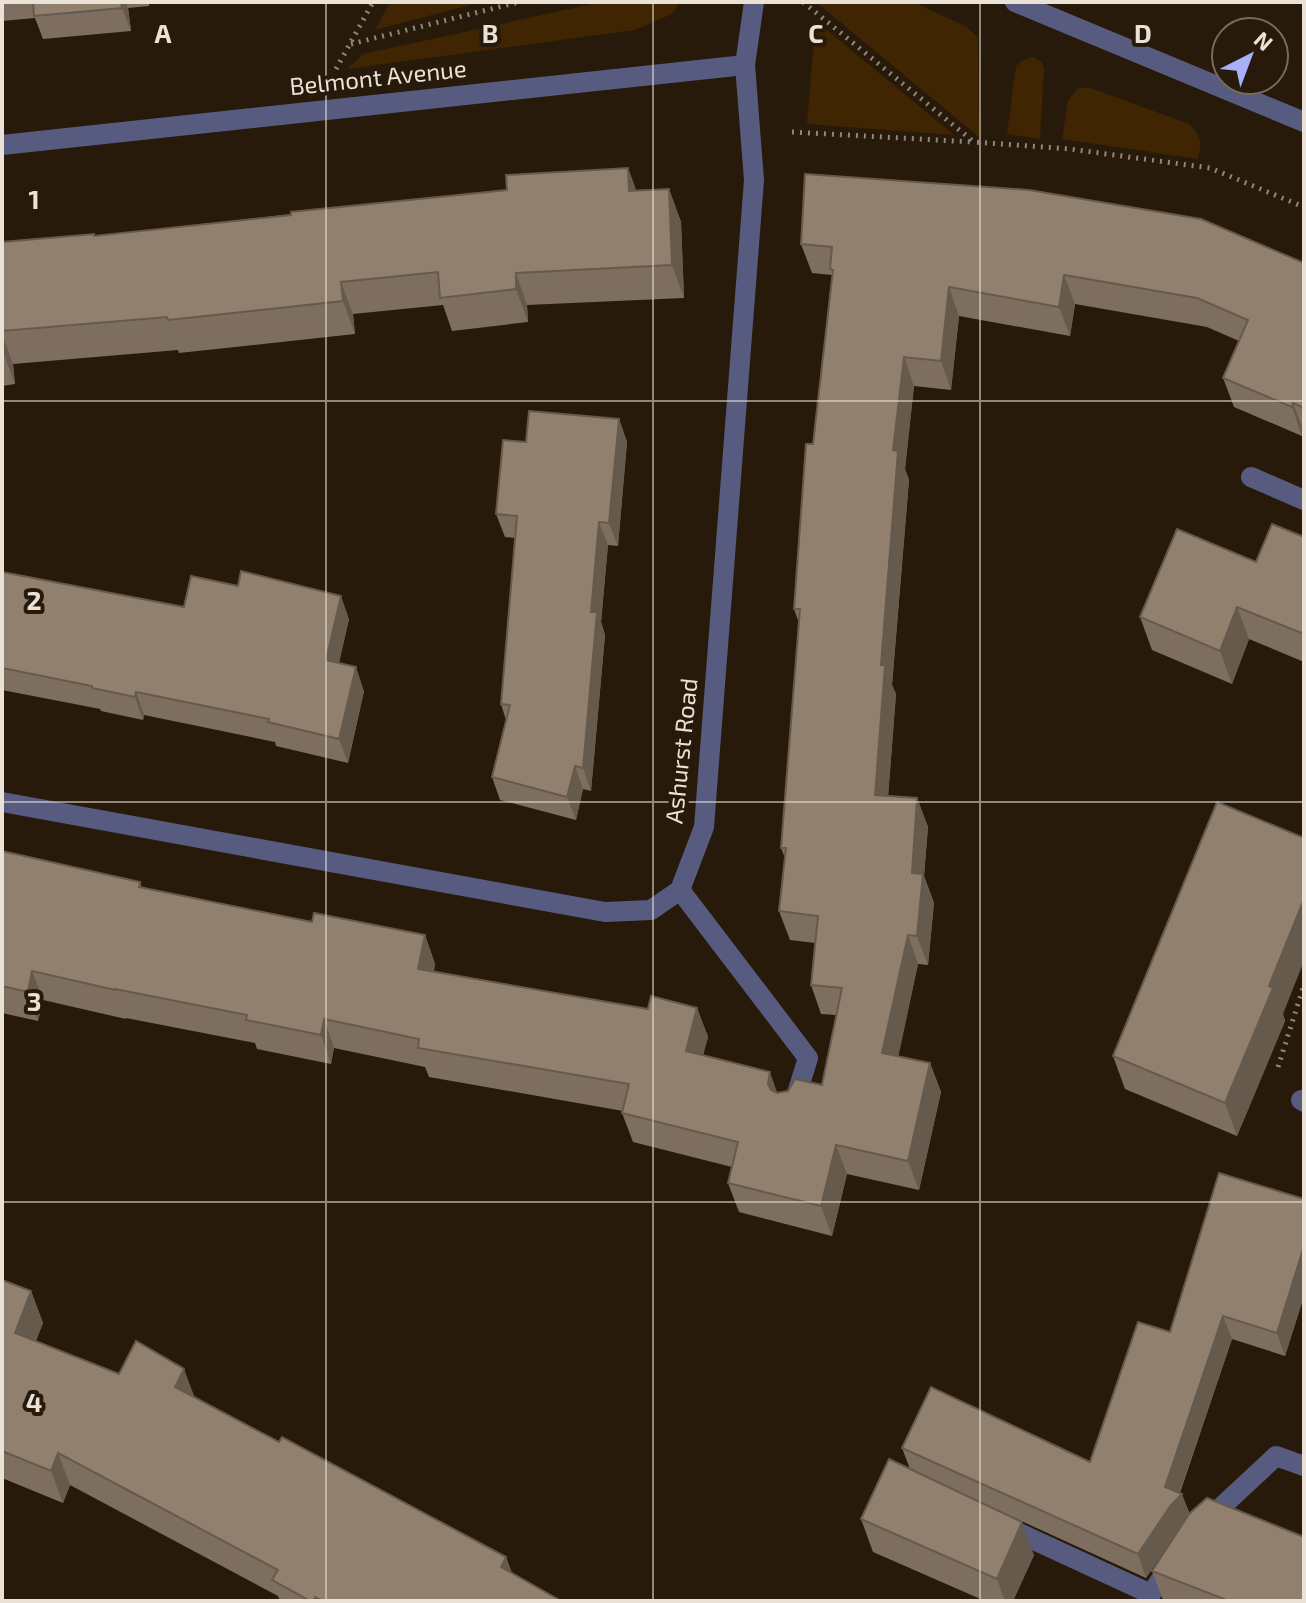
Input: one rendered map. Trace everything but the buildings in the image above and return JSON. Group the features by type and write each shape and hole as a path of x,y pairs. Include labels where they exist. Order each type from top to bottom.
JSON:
{"street":[{"path":"745,65 754,2"},
{"path":"1015,2 1304,122"},
{"name":"Belmont Avenue","path":"2,145 745,65"},
{"name":"Ashurst Road","path":"680,890 704,827 754,180 745,65"},
{"path":"1251,477 1304,500"},
{"path":"2,802 605,912 651,910 680,890 808,1058 791,1110"},
{"path":"982,1516 1151,1594 1186,1541 1276,1456 1304,1466"}],"path":[{"path":"312,111 373,2"},
{"path":"351,44 519,2"},
{"path":"803,2 974,142"},
{"path":"750,130 1070,149 1210,168 1304,207"},
{"path":"1302,1101 1273,1083 1304,985"}],"shaded area":[{"path":"390,2 481,2 375,30"},
{"path":"601,2 680,2 672,14 635,30 347,69 363,54"},
{"path":"816,2 913,2 967,27 978,38 979,137"},
{"path":"820,24 954,135 807,124 815,26"},
{"path":"1033,57 1042,62 1044,70 1040,139 1007,134 1016,66"},
{"path":"1088,87 1189,124 1200,140 1198,159 1062,139 1068,101 1077,89"}]}
